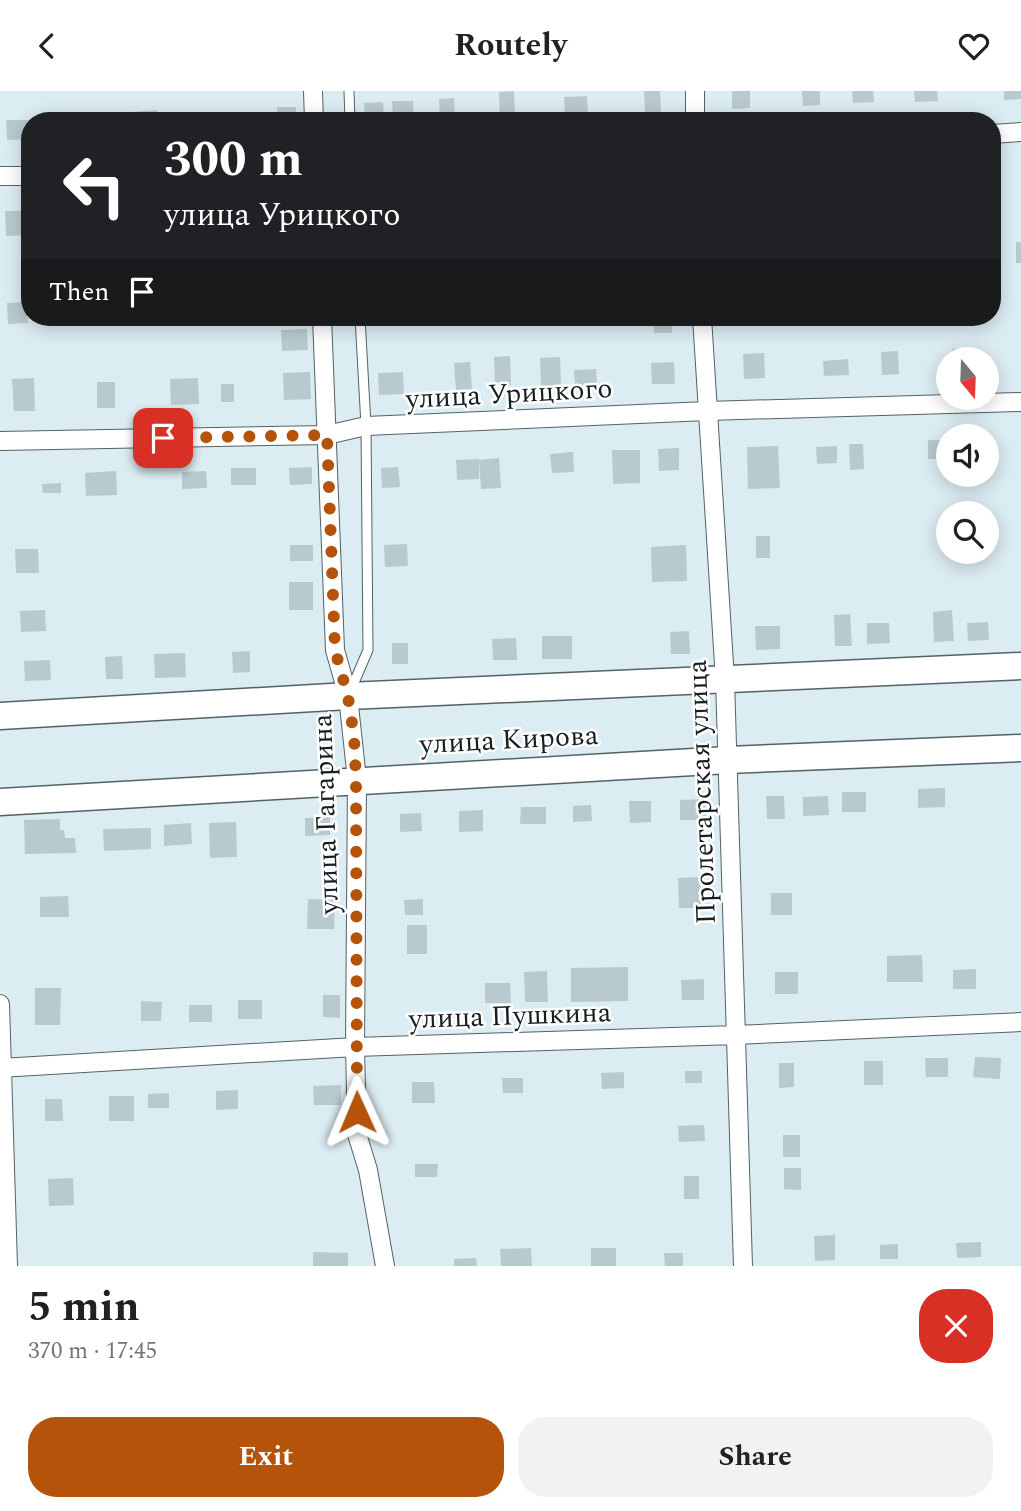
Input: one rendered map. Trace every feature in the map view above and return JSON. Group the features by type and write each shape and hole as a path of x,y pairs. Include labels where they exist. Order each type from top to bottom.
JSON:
{"main road":[{"name":"улица Кирова","path":"0,716 1021,666"},
{"name":"улица Кирова","path":"0,802 728,760 1021,748"}],"street":[{"path":"313,91 314,112"},
{"path":"695,91 695,112"},
{"path":"1001,133 1021,132"},
{"path":"0,176 21,176"},
{"name":"улица Гагарина","path":"322,326 335,650 348,697 354,736 356,780 357,1134 368,1170 385,1266"},
{"name":"Пролетарская улица","path":"702,326 725,680 743,1266"},
{"name":"улица Урицкого","path":"0,441 327,435 366,426 707,411 1021,402"},
{"path":"0,1004 8,1266"},
{"name":"улица Пушкина","path":"1,1068 355,1047 735,1035 1021,1022"}],"lane":[{"path":"349,91 350,112"},
{"path":"348,697 368,650 366,426 360,326"}],"building":[{"path":"514,91 515,112 500,112 499,92"},
{"path":"644,91 660,91 661,112 645,112"},
{"path":"732,91 750,91 750,108 732,109"},
{"path":"802,91 820,91 820,105 803,106"},
{"path":"852,91 873,91 874,102 853,103"},
{"path":"914,91 937,91 938,101 915,102"},
{"path":"1004,91 1021,91 1021,99 1004,100"},
{"path":"587,96 588,112 565,112 564,97"},
{"path":"454,98 455,112 440,112 439,99"},
{"path":"392,101 413,101 414,112 393,112"},
{"path":"383,102 384,112 364,112 364,103"},
{"path":"277,107 296,107 296,112 277,112"},
{"path":"6,120 21,120 21,139 7,140"},
{"path":"5,211 21,211 21,235 6,236"},
{"path":"1016,242 1021,242 1021,263 1016,263"},
{"path":"21,302 21,323 8,324 7,303"},
{"path":"654,326 672,326 672,333 654,333"},
{"path":"307,329 308,350 282,351 281,330"},
{"path":"898,351 899,374 882,375 881,352"},
{"path":"764,353 765,378 744,379 743,354"},
{"path":"510,356 511,385 495,386 494,357"},
{"path":"560,357 561,386 541,387 540,358"},
{"path":"848,359 849,375 824,376 823,361"},
{"path":"470,362 472,389 456,390 454,363"},
{"path":"674,362 675,384 652,384 651,363"},
{"path":"596,369 597,385 575,386 574,370"},
{"path":"310,372 311,399 284,400 283,373"},
{"path":"403,372 404,394 379,395 378,373"},
{"path":"34,378 35,411 14,411 12,379"},
{"path":"198,378 199,404 171,405 170,379"},
{"path":"97,382 115,382 115,408 97,408"},
{"path":"221,384 234,384 234,402 221,402"},
{"path":"928,440 936,440 936,459 928,459"},
{"path":"849,444 863,444 864,469 850,470"},
{"path":"778,446 780,488 748,489 747,447"},
{"path":"837,446 837,463 817,464 816,447"},
{"path":"679,448 679,470 659,471 658,449"},
{"path":"612,450 640,450 640,483 613,484"},
{"path":"573,452 574,472 552,473 550,454"},
{"path":"499,458 501,488 481,489 479,460"},
{"path":"479,459 479,479 457,480 456,460"},
{"path":"312,467 312,484 290,485 289,468"},
{"path":"398,467 400,487 382,488 381,468"},
{"path":"231,468 256,468 256,485 231,485"},
{"path":"116,471 117,495 86,496 85,473"},
{"path":"206,471 207,488 182,489 182,472"},
{"path":"61,483 61,493 43,493 42,484"},
{"path":"756,536 770,536 770,558 756,558"},
{"path":"407,544 408,566 385,567 384,545"},
{"path":"290,545 313,545 313,561 290,561"},
{"path":"686,545 687,581 652,582 651,547"},
{"path":"15,549 38,549 39,573 16,573"},
{"path":"289,582 313,582 313,610 289,610"},
{"path":"45,610 46,631 21,632 20,611"},
{"path":"952,610 954,641 934,642 933,612"},
{"path":"850,614 852,646 835,646 834,615"},
{"path":"988,622 989,640 968,641 967,623"},
{"path":"867,623 889,623 890,643 867,644"},
{"path":"755,626 780,626 780,649 756,650"},
{"path":"689,631 690,654 671,654 670,632"},
{"path":"542,636 572,636 572,659 542,659"},
{"path":"516,638 517,660 493,660 492,639"},
{"path":"392,643 408,643 408,664 392,664"},
{"path":"250,651 250,672 233,673 232,652"},
{"path":"185,653 186,677 155,678 154,654"},
{"path":"122,656 123,679 106,679 105,657"},
{"path":"50,660 51,680 25,681 24,661"},
{"path":"945,788 945,807 918,808 918,789"},
{"path":"842,792 866,792 866,812 842,812"},
{"path":"766,796 784,796 785,819 767,819"},
{"path":"828,796 829,815 803,816 803,797"},
{"path":"706,799 706,820 680,820 680,800"},
{"path":"629,801 651,801 651,822 630,823"},
{"path":"591,805 592,821 573,822 573,806"},
{"path":"521,807 546,807 546,824 520,824"},
{"path":"483,810 483,831 459,832 459,811"},
{"path":"421,813 422,831 400,832 400,814"},
{"path":"330,817 330,835 305,836 305,818"},
{"path":"60,819 60,830 64,830 65,838 75,838 76,853 25,854 24,820"},
{"path":"236,822 237,857 210,858 209,823"},
{"path":"191,823 192,844 164,846 164,825"},
{"path":"151,828 151,849 104,851 103,829"},
{"path":"700,877 701,908 679,908 678,878"},
{"path":"771,893 792,893 792,915 771,915"},
{"path":"68,896 69,917 40,917 40,897"},
{"path":"308,899 335,900 334,929 307,929"},
{"path":"423,899 423,915 405,915 404,900"},
{"path":"407,925 427,925 427,954 407,954"},
{"path":"922,955 923,982 887,982 887,956"},
{"path":"628,967 628,1001 571,1002 571,968"},
{"path":"976,969 976,989 953,989 953,970"},
{"path":"547,971 548,1002 525,1002 524,972"},
{"path":"775,972 798,972 798,994 775,994"},
{"path":"704,979 704,1000 682,1000 681,980"},
{"path":"485,983 510,983 511,1003 485,1003"},
{"path":"35,988 61,988 60,1025 35,1025"},
{"path":"323,995 340,995 340,1018 323,1017"},
{"path":"238,1000 262,1000 262,1019 238,1019"},
{"path":"141,1001 162,1002 161,1021 141,1021"},
{"path":"189,1005 212,1005 212,1022 189,1022"},
{"path":"975,1057 1001,1058 1000,1079 973,1077"},
{"path":"925,1058 948,1058 948,1077 926,1077"},
{"path":"864,1061 883,1061 883,1085 864,1085"},
{"path":"779,1063 794,1063 794,1087 779,1088"},
{"path":"685,1071 702,1071 702,1083 685,1083"},
{"path":"624,1072 624,1088 602,1089 601,1073"},
{"path":"502,1078 523,1078 523,1093 503,1093"},
{"path":"412,1082 434,1082 435,1103 412,1103"},
{"path":"341,1085 341,1105 314,1105 313,1086"},
{"path":"238,1090 238,1109 216,1110 216,1091"},
{"path":"169,1093 169,1108 148,1108 148,1094"},
{"path":"109,1096 134,1096 134,1121 109,1121"},
{"path":"45,1099 62,1099 63,1121 45,1121"},
{"path":"704,1125 705,1141 679,1142 678,1126"},
{"path":"783,1135 800,1135 800,1157 783,1157"},
{"path":"415,1164 438,1164 437,1177 415,1177"},
{"path":"784,1168 801,1168 801,1190 784,1189"},
{"path":"684,1176 699,1176 699,1199 684,1199"},
{"path":"73,1178 74,1205 49,1206 48,1179"},
{"path":"835,1235 835,1260 815,1261 814,1236"},
{"path":"981,1242 981,1257 957,1258 956,1243"},
{"path":"898,1244 898,1259 880,1259 880,1245"},
{"path":"531,1248 532,1266 501,1266 500,1249"},
{"path":"591,1248 616,1248 616,1266 591,1266"},
{"path":"313,1252 348,1253 348,1266 313,1266"},
{"path":"664,1253 683,1253 683,1266 665,1266"},
{"path":"476,1258 477,1266 454,1266 454,1259"}],"route":[{"path":"163,438 327,435 335,650 348,697 354,736 356,780 357,1112"}]}
